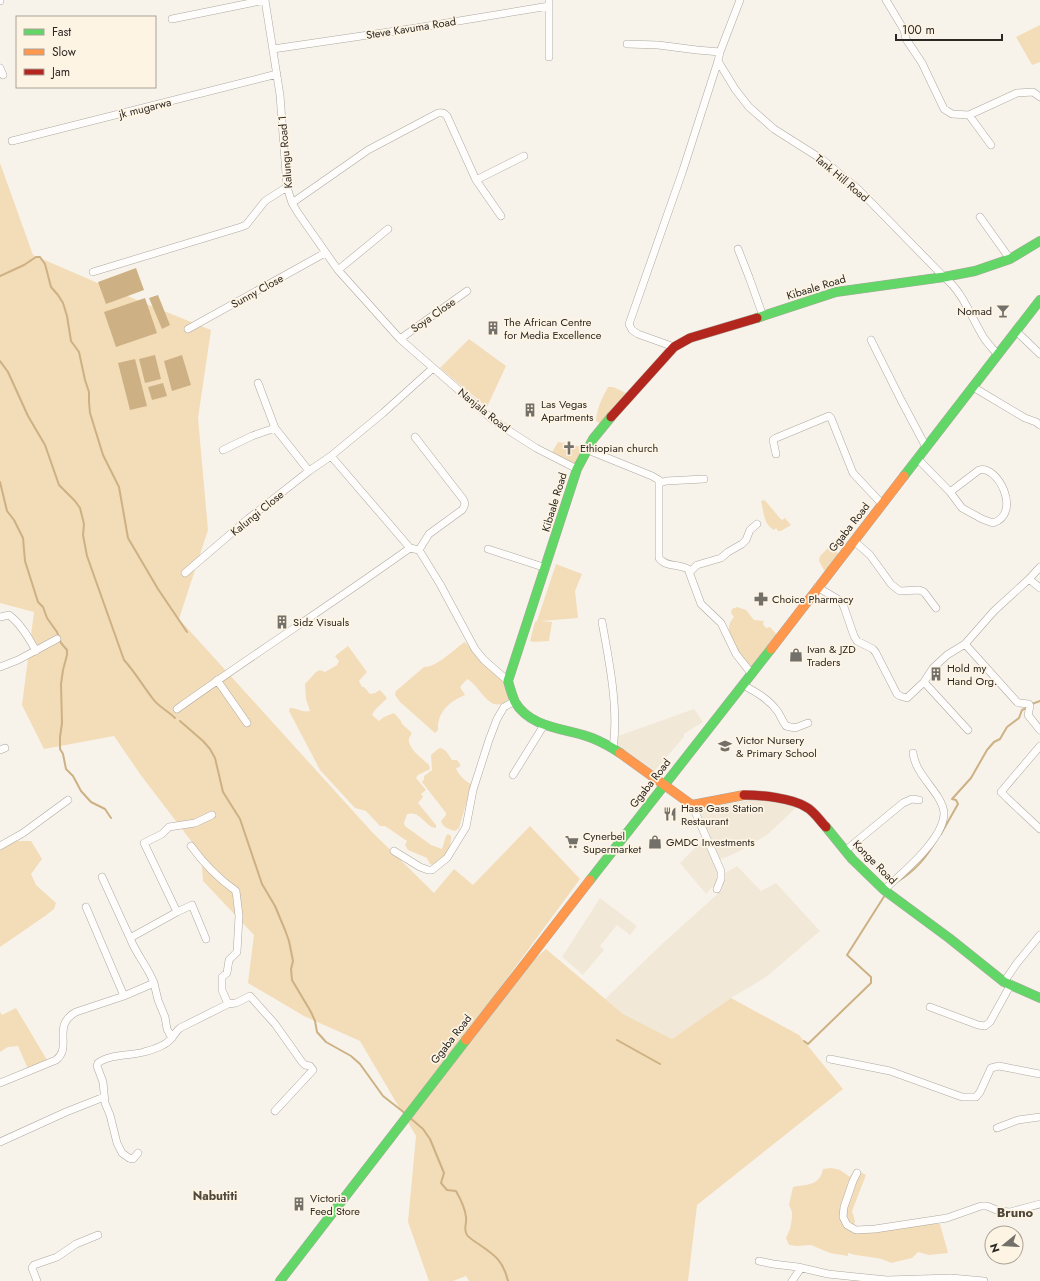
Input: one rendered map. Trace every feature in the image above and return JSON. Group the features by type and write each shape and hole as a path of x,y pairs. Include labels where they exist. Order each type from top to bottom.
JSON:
{"street":[{"path":"172,19 266,0"},
{"name":"Kalungu Road 1","path":"266,0 280,95 287,187 292,203 338,270 400,339"},
{"path":"674,348 638,334 632,330 629,324 683,170 720,52 740,0"},
{"path":"886,0 904,30 906,39 922,63 944,109 952,114 969,115 1017,93 1034,92 1040,97"},
{"path":"549,3 549,57"},
{"name":"Steve Kavuma Road","path":"273,49 416,28 549,3"},
{"path":"627,44 658,44 720,52"},
{"name":"Tank Hill Road","path":"718,61 735,89 749,107 774,129 823,160 858,189 944,277 952,283 983,337 998,355"},
{"path":"0,68 3,75"},
{"name":"jk mugarwa","path":"12,141 277,74"},
{"path":"292,203 377,145 441,112 447,116 476,180 501,216"},
{"path":"969,115 991,145"},
{"path":"476,180 524,156"},
{"path":"92,272 241,228 265,200 287,187"},
{"path":"980,217 1010,259"},
{"path":"338,270 388,229"},
{"name":"Kibaale Road","path":"508,681 577,469 601,428 674,348 690,338 836,292 944,277 975,270 1010,259 1040,241"},
{"path":"738,249 763,316"},
{"name":"Sunny Close","path":"188,329 325,253"},
{"name":"Soya Close","path":"400,339 467,291"},
{"name":"Ggaba Road","path":"280,1281 662,785 743,685 817,587 1040,300"},
{"path":"1016,331 1040,354"},
{"name":"Nanjala Road","path":"400,339 492,419 558,460 577,469"},
{"path":"871,340 900,400 926,447"},
{"name":"Kalungi Close","path":"185,573 248,519 309,471 331,456 383,413 433,368"},
{"path":"258,383 275,428 309,471"},
{"path":"973,387 1025,418 1040,425"},
{"path":"776,454 773,440 829,416 853,473 882,504"},
{"path":"223,450 252,436 275,428"},
{"path":"415,437 463,498 465,504 462,510 429,534 419,550"},
{"path":"588,450 657,478 660,483 659,558 666,564 687,569 721,558 742,544 746,540 750,530 757,524"},
{"path":"331,456 410,548 419,550 440,584 475,650 508,681 515,701 525,713 544,725 592,738 613,748 662,785 692,805 721,871 722,879 717,889"},
{"path":"917,458 950,492 962,508 993,523 1002,518 1007,508 1006,495 1003,487 990,472 984,469 979,470 950,492"},
{"path":"660,483 666,481 704,479"},
{"path":"854,541 870,555 891,584 897,589 900,591 919,590 924,592 936,608"},
{"path":"177,709 410,548"},
{"path":"488,549 546,568"},
{"path":"817,587 841,601 857,641 873,649 897,694 908,698 924,682 933,668 947,655 965,644 994,611 1040,567"},
{"path":"687,569 702,604 721,623 736,654 751,673"},
{"path":"1029,579 1040,588"},
{"path":"0,617 8,615 14,619 26,633 36,651"},
{"path":"602,622 610,670 614,707 613,748"},
{"path":"0,667 36,651 57,639"},
{"path":"965,644 1017,702 1029,704 1030,709 1028,715 1040,730"},
{"path":"217,680 247,723"},
{"path":"924,682 968,730"},
{"path":"743,685 767,700 775,708 786,726 795,728 808,723"},
{"path":"394,851 420,867 428,870 432,870 447,858 466,827 474,790 497,719 504,707 515,701"},
{"path":"513,775 544,725"},
{"path":"1040,746 1001,792 1040,829"},
{"path":"884,890 921,855 939,831 944,818 941,802 917,768 912,753"},
{"name":"Konge Road","path":"692,805 744,794 760,795 795,802 807,807 832,832 864,872 884,890 1008,983 1040,998"},
{"path":"846,850 903,803 916,798 919,800"},
{"path":"0,846 23,833 68,800"},
{"path":"177,912 144,842 162,834 169,827 195,822 212,815"},
{"path":"191,846 199,858 212,872 236,891 239,916 237,952 229,960 227,972 222,977 221,982 222,990 228,1004"},
{"path":"102,877 134,949 152,978 158,1000 165,1016 167,1029 172,1038"},
{"path":"130,938 192,905 206,939"},
{"path":"86,907 124,996"},
{"path":"930,1007 978,1025 985,1026 990,1022 1017,963 1040,935"},
{"path":"0,1083 60,1057 63,1047 63,1028 68,1016 124,996 154,983"},
{"path":"138,1154 135,1158 131,1159 125,1156 119,1148 104,1097 103,1082 97,1066 99,1062 128,1054 145,1052 166,1043 180,1028 228,1004 236,1003 250,996 272,1020 302,1062 310,1066 313,1070 275,1111"},
{"path":"830,1059 890,1071 962,1096 976,1097 992,1068 995,1066 1040,1074"},
{"path":"0,1142 66,1112 104,1097"},
{"path":"997,1128 1018,1120 1040,1117"},
{"path":"857,1173 843,1213 847,1226 856,1230 875,1229 947,1218 981,1206 987,1206 999,1211 1010,1212 1040,1204"},
{"path":"37,1281 32,1268 34,1265 57,1257 76,1244 98,1235"},
{"path":"759,1261 828,1274 887,1280 951,1278 984,1281"},
{"path":"792,1281 801,1268"}],"shaded area":[{"path":"1040,25 1040,62 1032,65 1016,37"},
{"path":"0,163 33,255 211,330 198,418 208,530 179,619 372,832 434,893 454,869 473,885 530,826 580,879 497,992 546,949 623,1014 672,1039 731,998 799,1035 843,1089 697,1205 688,1281 469,1281 466,1276 453,1281 429,1281 408,1222 416,1136 360,1041 304,1016 248,983 254,935 203,881 201,854 140,774 114,736 44,749 22,705 34,612 0,603"},
{"path":"136,268 144,290 106,304 98,282"},
{"path":"158,295 170,325 162,329 149,298"},
{"path":"145,298 157,333 116,347 104,312"},
{"path":"469,339 506,366 487,407 440,368"},
{"path":"155,355 161,379 145,383 139,359"},
{"path":"182,355 191,385 172,391 164,361"},
{"path":"135,359 147,406 130,410 118,363"},
{"path":"163,383 167,396 152,400 148,387"},
{"path":"608,387 613,387 626,393 627,397 601,424 596,421 597,412"},
{"path":"558,442 564,443 570,448 578,446 585,450 577,466 551,454"},
{"path":"764,500 782,520 785,518 791,525 781,531 778,531 776,528 774,530 770,527 766,521 761,501"},
{"path":"830,546 834,546 839,556 826,571 819,561 820,556"},
{"path":"556,564 582,574 575,591 578,618 541,621 552,622 549,641 533,642 530,641 535,622 537,621"},
{"path":"737,607 746,610 754,620 764,621 763,624 766,628 770,627 778,636 752,669 737,650 729,632 731,621 734,617 731,613 732,609"},
{"path":"465,642 502,680 508,692 509,699 502,704 491,702 467,679 460,687 465,695 454,700 442,713 438,724 438,730 435,733 400,702 395,695 396,691 424,667 428,667 439,662"},
{"path":"348,646 367,672 359,681 362,687 364,687 370,694 380,690 387,698 372,715 379,721 394,713 402,724 412,733 409,741 412,749 429,765 430,769 418,775 416,778 426,790 421,794 423,797 418,803 436,825 436,828 429,825 416,814 412,813 407,814 404,823 405,826 431,845 442,849 446,836 448,834 451,836 450,845 446,853 433,865 430,864 427,858 408,850 405,845 407,841 385,826 380,826 366,811 355,808 320,770 289,711 290,708 310,711 306,699 305,684 316,672 320,670 325,672 337,665 339,661 335,656"},
{"path":"694,709 703,722 684,734 684,737 651,775 617,744 618,736"},
{"path":"441,748 446,751 452,760 457,760 460,764 460,767 456,768 458,773 472,784 459,828 455,831 446,828 443,825 441,821 446,813 422,782 424,776 432,770 431,755"},
{"path":"758,799 797,807 767,835 736,853 719,860 696,810"},
{"path":"704,839 717,865 717,882 706,894 680,863"},
{"path":"31,841 42,859 31,874 36,885 56,903 54,909 0,947 0,846 4,843"},
{"path":"737,866 761,891 776,883 820,931 766,977 731,998 672,1039 623,1014 605,999 663,943 722,890 725,873"},
{"path":"600,898 637,926 630,935 617,925 600,946 604,950 583,975 562,957"},
{"path":"16,1008 47,1060 28,1069 18,1046 8,1047 0,1052 0,1012 2,1015"},
{"path":"831,1168 840,1170 850,1177 855,1169 866,1175 852,1211 855,1221 852,1233 922,1224 940,1224 948,1253 929,1255 918,1252 912,1258 891,1263 886,1260 848,1253 848,1256 830,1253 811,1245 789,1245 786,1238 790,1229 792,1218 792,1212 789,1205 793,1187 816,1181 819,1179 823,1169"}],"waterway":[{"path":"0,276 24,265 36,257 40,257 45,264 51,287 63,303 67,316 71,341 79,352 89,392 90,413 103,455 119,487 128,538 158,589 187,632"},
{"path":"0,361 8,372 28,416 45,445 59,485 80,508 84,524 83,535 87,556 124,660 155,702 175,718"},
{"path":"0,482 7,511 14,520 23,538 25,561 38,602 43,607 47,618 57,632 61,643 67,650 61,684 62,723 60,737 60,749 63,754 66,769 73,776 81,791 91,802 105,809 111,818"},
{"path":"1032,704 1040,701"},
{"path":"941,834 958,804 956,800 952,799 971,778 987,750 994,742 1000,739 1007,727 1019,718 1022,710 1027,708"},
{"path":"180,721 203,741 215,758 223,792 240,819 262,884 275,906 285,930 293,961 291,969 292,980 311,1012 315,1021 317,1032 326,1042 351,1056 360,1064 383,1096 406,1114"},
{"path":"897,882 910,873 920,863 937,839"},
{"path":"804,1041 808,1044 871,983 871,977 847,955 885,895"},
{"path":"617,1040 660,1064"},
{"path":"409,1117 423,1129 430,1139 444,1173 441,1183 447,1190 456,1191 459,1197 465,1214 465,1231 467,1235 490,1252 498,1260 504,1268 508,1281"}],"traffic: fast":[{"path":"757,318 836,292 944,277 975,271 1010,259 1040,241"},
{"path":"904,476 1040,300"},
{"path":"611,417 593,439 577,469 508,681 515,702 530,718 540,723 592,738 620,753"},
{"path":"590,880 771,649"},
{"path":"826,827 852,859 884,890 949,938 1004,982 1040,998"},
{"path":"280,1281 466,1040"}],"traffic: slow":[{"path":"771,649 904,476"},
{"path":"620,753 692,805 744,795"},
{"path":"466,1040 590,880"}],"traffic: jam":[{"path":"611,417 674,347 690,338 757,318"},
{"path":"744,795 793,801 812,811 826,827"}],"place":[{"name":"Nomad","path":"1003,311"},
{"name":"The African Centre for Media Excellence","path":"493,328"},
{"name":"Las Vegas Apartments","path":"530,410"},
{"name":"Ethiopian church","path":"569,448"},
{"name":"Choice Pharmacy","path":"761,599"},
{"name":"Sidz Visuals","path":"282,622"},
{"name":"Ivan & JZD Traders","path":"796,655"},
{"name":"Hold my Hand Org.","path":"936,674"},
{"name":"Victor Nursery & Primary School","path":"725,746"},
{"name":"Hass Gass Station Restaurant","path":"670,814"},
{"name":"Cynerbel Supermarket","path":"572,842"},
{"name":"GMDC Investments","path":"655,842"},
{"name":"Victoria Feed Store","path":"299,1204"}],"district":[{"name":"Nabutiti","path":"215,1196"},
{"name":"Bruno","path":"1015,1212"}]}
